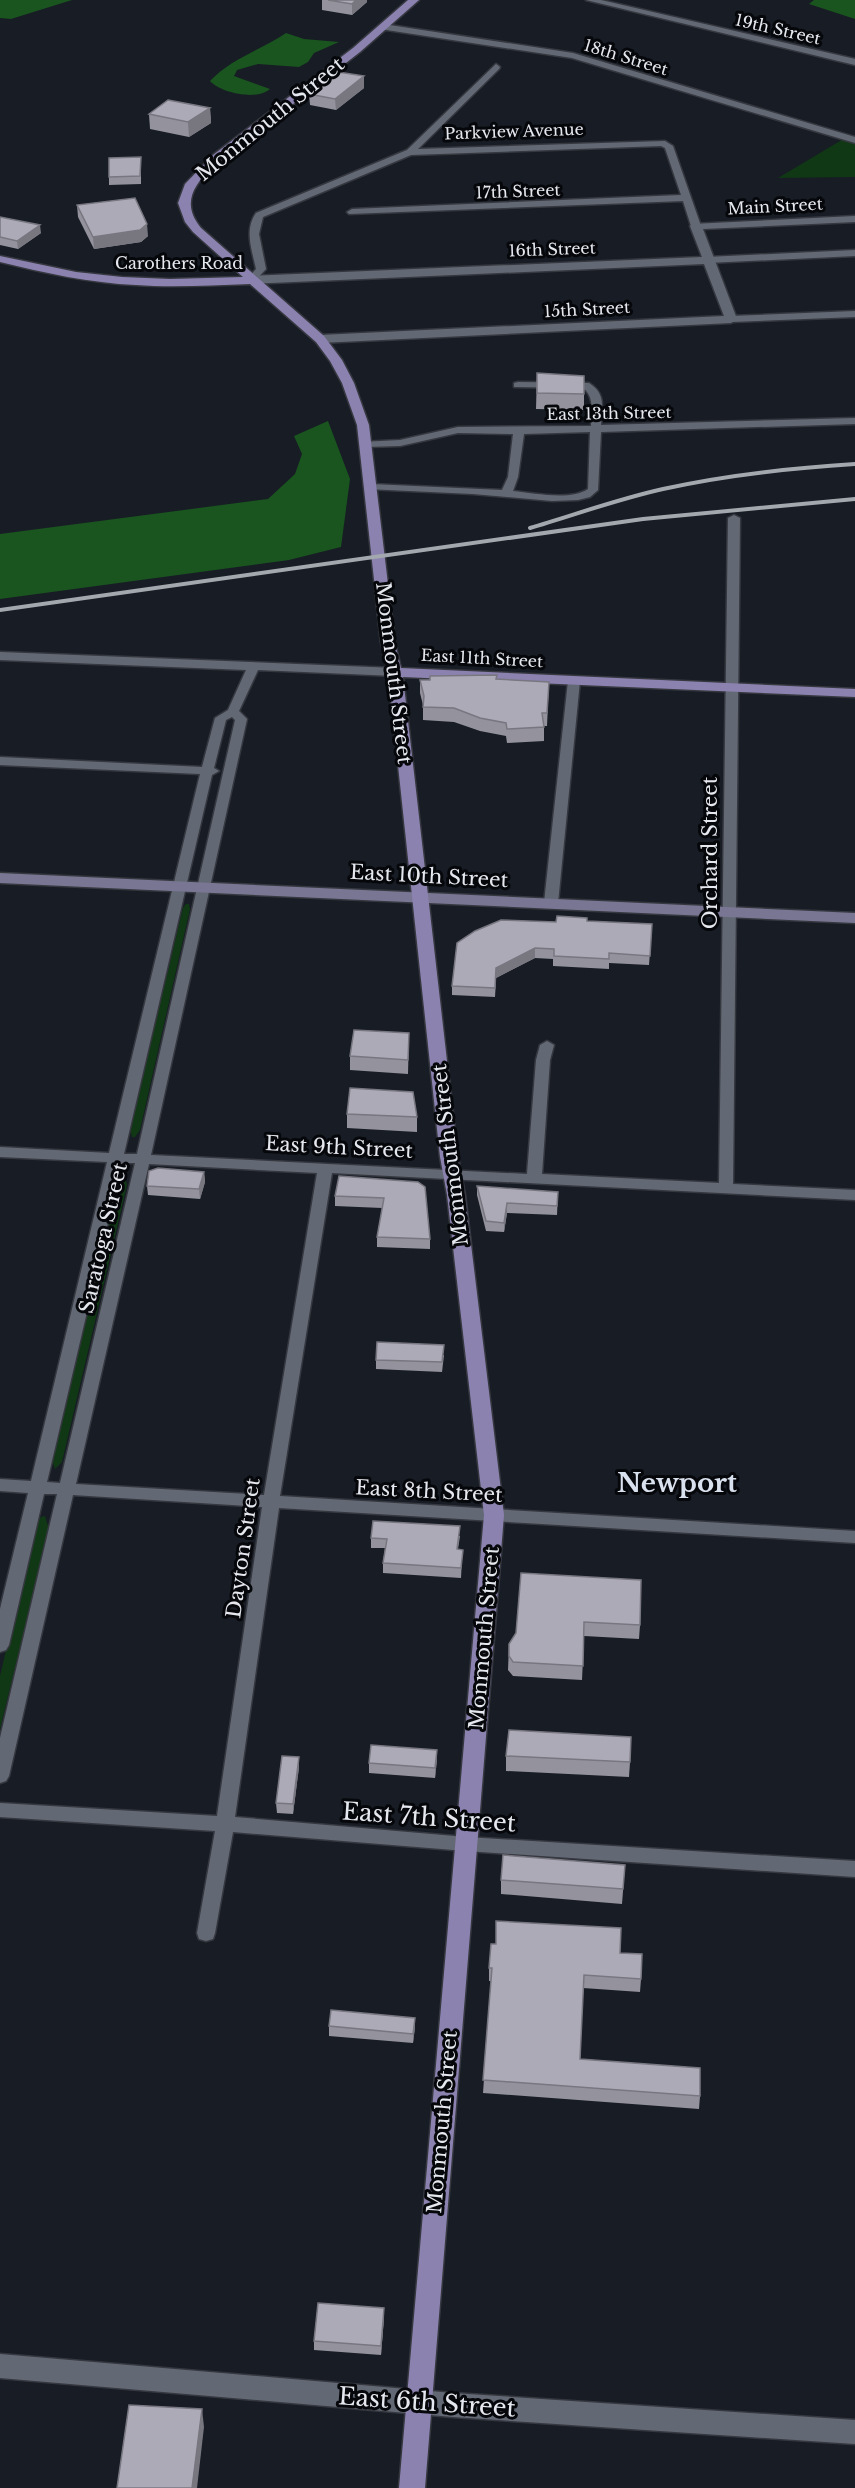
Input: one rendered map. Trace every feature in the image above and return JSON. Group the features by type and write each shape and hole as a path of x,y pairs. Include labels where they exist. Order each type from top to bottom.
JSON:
{"main road":[{"name":"Monmouth Street","path":"412,2488 494,1515 448,1145 422,896 395,672 388,643 363,424 348,383 336,360 320,339 195,229 186,215 183,202 193,181 414,0"},
{"name":"Carothers Road","path":"0,259 124,282 251,280"},
{"name":"East 11th Street","path":"395,672 855,693"},
{"name":"East 10th Street","path":"0,878 855,918"}],"street":[{"name":"19th Street","path":"590,0 855,62"},
{"name":"18th Street","path":"383,27 573,56 855,140"},
{"path":"410,152 496,67"},
{"name":"Parkview Avenue","path":"251,280 261,270 254,229 257,216 410,152 658,142 669,146 707,260 731,319"},
{"name":"17th Street","path":"352,212 686,198"},
{"name":"Main Street","path":"696,226 855,219"},
{"name":"16th Street","path":"251,280 855,253"},
{"name":"15th Street","path":"320,339 855,314"},
{"path":"371,488 552,498 586,495 593,490 597,428 597,396 594,391 585,385 518,385"},
{"name":"East 13th Street","path":"365,444 400,443 458,430 519,431 855,421"},
{"path":"506,494 513,477 519,431"},
{"name":"Orchard Street","path":"726,1188 730,687 734,518"},
{"name":"East 11th Street","path":"0,656 395,672"},
{"name":"Saratoga Street","path":"0,1645 206,771 221,718 233,712 244,682 254,666"},
{"path":"551,903 566,774 573,681"},
{"name":"Saratoga Street","path":"0,1776 143,1159 241,719 233,712"},
{"path":"0,761 228,772"},
{"path":"534,1179 543,1060 547,1045"},
{"name":"East 9th Street","path":"0,1152 855,1195"},
{"name":"Dayton Street","path":"206,1933 225,1824 271,1503 325,1169"},
{"name":"East 8th Street","path":"0,1485 855,1537"},
{"name":"East 7th Street","path":"0,1810 225,1824 466,1845 855,1869"},
{"name":"East 6th Street","path":"0,2366 418,2401 855,2432"}],"green space":[{"path":"0,0 72,0 11,19 0,18"},
{"path":"814,0 855,0 855,19 809,4"},
{"path":"286,33 304,39 339,42 314,53 308,62 299,67 258,64 237,70 234,76 270,89 264,93 248,95 230,92 210,81 237,60"},
{"path":"845,138 855,140 855,177 778,178"},
{"path":"328,421 350,479 341,547 289,560 0,599 0,534 268,499 295,474 302,454 294,436"},
{"path":"189,904 190,909 140,1130 135,1137 132,1137 130,1129 183,908"},
{"path":"120,1180 126,1181 127,1185 62,1462 55,1469 52,1460"},
{"path":"45,1516 49,1529 0,1729 0,1676 35,1525 41,1517"}],"building":[{"path":"328,0 356,0 352,4"},
{"path":"338,72 364,76 335,99 309,94"},
{"path":"168,100 210,108 188,122 149,114"},
{"path":"141,157 140,176 109,177 109,158"},
{"path":"135,198 147,224 140,230 93,237 77,205"},
{"path":"0,217 40,225 17,241 0,237"},
{"path":"537,373 584,376 584,394 537,393"},
{"path":"497,675 496,679 549,682 547,713 542,713 544,727 507,729 506,723 480,718 454,708 423,707 424,696 420,680 430,680 430,676"},
{"path":"557,916 587,918 587,921 652,924 650,956 609,953 609,959 554,956 554,949 535,948 496,968 495,988 452,986 457,943 475,931 501,920 556,922"},
{"path":"354,1030 409,1033 408,1060 350,1056"},
{"path":"350,1088 413,1092 417,1117 347,1114"},
{"path":"158,1168 204,1172 199,1189 147,1186 149,1171"},
{"path":"339,1176 418,1182 425,1187 430,1239 377,1237 384,1198 335,1196"},
{"path":"477,1186 558,1192 557,1206 507,1203 504,1223 486,1221"},
{"path":"377,1342 444,1345 442,1362 376,1360"},
{"path":"373,1521 460,1526 457,1549 463,1550 461,1568 383,1563 387,1539 371,1538"},
{"path":"521,1573 641,1580 640,1625 584,1622 583,1666 513,1662 509,1656 509,1644 516,1633"},
{"path":"509,1730 631,1737 630,1762 506,1756"},
{"path":"371,1745 437,1750 435,1768 369,1763"},
{"path":"282,1756 299,1757 293,1804 276,1803"},
{"path":"503,1855 625,1865 623,1889 501,1880"},
{"path":"496,1921 621,1928 620,1953 642,1954 641,1979 584,1975 580,2059 700,2068 700,2096 483,2080 492,1968 489,1968 491,1944 496,1944"},
{"path":"331,2010 415,2018 413,2034 329,2026"},
{"path":"318,2303 384,2308 381,2346 314,2341"},
{"path":"129,2405 202,2409 192,2488 117,2488"}],"railway":[{"path":"530,528 629,497 687,484 759,473 855,464"},
{"path":"0,610 643,519 855,499"}],"district":[{"name":"Newport","path":"677,1483"}]}
